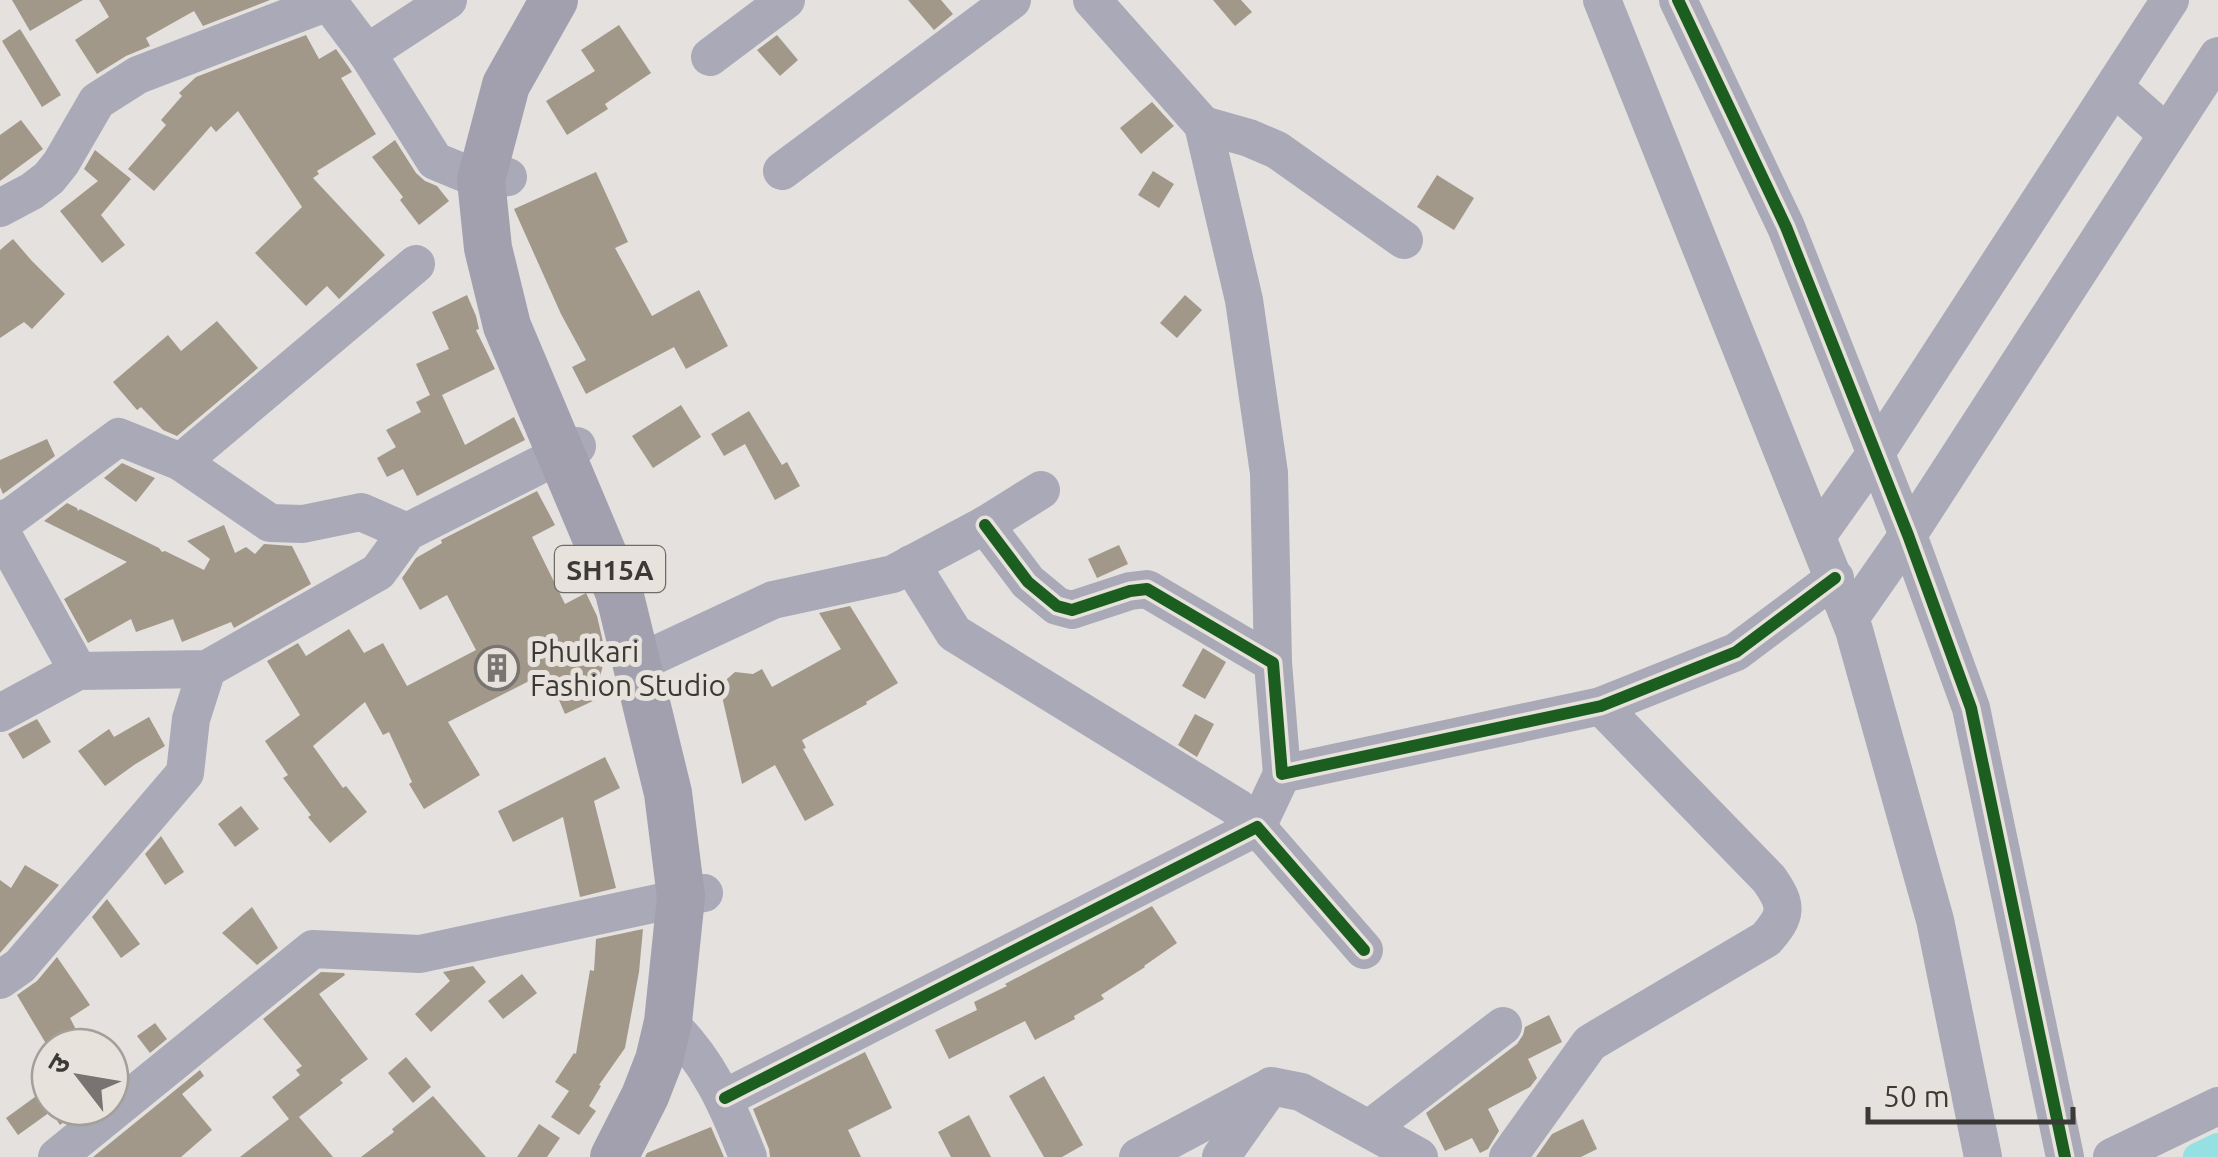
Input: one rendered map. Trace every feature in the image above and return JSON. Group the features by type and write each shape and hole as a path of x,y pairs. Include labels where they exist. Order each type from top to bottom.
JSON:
{"main road":[{"name":"SH15A","path":"554,0 506,85 494,179 529,326 570,450 637,589 647,658 688,783 692,895 701,955 677,1030 658,1112 634,1157"},
{"name":"SH15A","path":"494,179 528,78 572,0"},
{"name":"SH15A","path":"614,1157 677,1030"}],"street":[{"path":"368,54 448,0"},
{"path":"710,57 786,0"},
{"path":"782,171 1012,0"},
{"path":"1602,0 1850,618 1935,920 1984,1157"},
{"path":"1678,0 1786,227 1972,708 2064,1157"},
{"path":"1816,536 1876,452 2170,0"},
{"path":"0,208 32,192 49,178 97,101 138,75 328,1 368,54 435,161 494,179"},
{"path":"724,1098 1257,826 1282,774 1273,663 1269,473 1244,300 1203,125 1107,5"},
{"path":"1850,618 1908,535 2218,56"},
{"path":"2114,87 2168,134"},
{"path":"1203,125 1278,150 1404,240"},
{"path":"181,462 416,264"},
{"path":"0,520 12,516 120,437 181,462 270,522 303,524 361,512 407,532"},
{"path":"0,713 78,671 206,669 378,572 407,532 570,450"},
{"path":"647,658 773,600 893,574 1041,490"},
{"path":"985,525 1028,582 1057,606 1072,610 1147,588 1273,663"},
{"path":"0,530 78,671"},
{"path":"911,564 954,633 1238,808 1364,950"},
{"path":"1282,774 1601,706 1736,652 1835,578"},
{"path":"0,980 20,966 185,773 191,720 206,669"},
{"path":"1508,1157 1590,1043 1766,940 1782,921 1783,899 1769,879 1601,706"},
{"path":"57,1157 313,949 420,954 692,895"},
{"path":"1375,1141 1502,1026"},
{"path":"677,1030 724,1098 748,1157"},
{"path":"1221,1157 1271,1086"},
{"path":"1138,1157 1271,1086 1301,1092 1375,1141 1419,1157"},
{"path":"2112,1157 2218,1106"}],"building":[{"path":"12,0 83,0 30,31"},
{"path":"99,0 270,0 203,26 194,11 146,38 150,46 97,74 75,40 109,17"},
{"path":"908,0 941,0 953,14 934,30"},
{"path":"1213,0 1241,0 1252,12 1235,26"},
{"path":"619,25 651,73 605,104 608,109 567,135 546,101 595,71 581,50"},
{"path":"20,29 61,95 42,107 2,41"},
{"path":"306,35 319,59 336,49 352,72 341,78 376,134 317,171 319,174 313,178 385,255 339,299 327,286 306,306 255,253 302,207 238,111 216,132 211,126 154,191 128,169 166,125 161,120 182,96 179,93 196,77"},
{"path":"777,35 798,60 780,76 757,50"},
{"path":"1152,102 1174,126 1141,154 1120,128"},
{"path":"21,120 43,149 0,181 0,135"},
{"path":"395,140 416,173 437,186 449,201 419,225 372,157"},
{"path":"95,150 131,179 101,215 125,245 102,263 60,211 98,181 84,169"},
{"path":"1153,171 1174,184 1159,208 1138,195"},
{"path":"596,172 628,242 615,248 652,316 699,290 728,346 686,369 674,347 586,394 572,367 586,360 514,209"},
{"path":"1437,175 1474,198 1454,230 1417,207"},
{"path":"13,239 65,294 32,329 24,322 0,338 0,250"},
{"path":"467,295 476,316 476,330 495,369 442,395 465,445 514,417 525,440 417,496 403,469 387,477 377,458 396,447 386,430 421,412 416,402 430,395 416,364 449,349 432,312"},
{"path":"1185,295 1202,310 1177,338 1160,323"},
{"path":"217,321 258,368 177,436 163,430 141,407 137,410 113,382 168,335 181,351"},
{"path":"681,405 701,437 653,468 632,436"},
{"path":"749,411 782,465 787,462 800,486 775,500 745,444 724,456 711,434"},
{"path":"47,439 55,456 3,494 0,460"},
{"path":"122,463 155,478 136,502 104,478"},
{"path":"537,491 555,525 532,537 565,604 586,593 597,616 606,655 593,701 565,714 547,672 448,722 480,775 424,809 409,784 412,782 389,732 383,735 365,702 313,746 343,788 346,786 367,812 330,843 283,778 288,775 265,741 300,715 267,661 298,643 306,656 349,629 364,653 383,643 407,686 476,650 447,595 420,610 402,578 416,558 442,543 441,540"},
{"path":"67,503 204,570 210,559 187,541 224,525 235,553 246,547 255,554 264,544 292,546 311,584 234,628 231,622 182,642 173,619 136,632 131,619 88,643 64,599 127,562 44,521"},
{"path":"1119,545 1128,564 1097,578 1088,559"},
{"path":"850,606 898,683 802,740 806,748 803,749 834,805 805,821 775,765 742,784 721,692 735,672 753,674 762,669 772,687 841,649 819,613"},
{"path":"1203,648 1226,662 1205,699 1182,686"},
{"path":"1195,714 1214,724 1197,757 1178,745"},
{"path":"149,717 165,746 105,786 78,751 109,729 114,737"},
{"path":"37,719 51,742 23,759 8,734"},
{"path":"605,757 620,788 594,801 616,888 580,897 563,817 513,842 498,811"},
{"path":"241,806 259,829 235,847 218,824"},
{"path":"161,836 184,872 165,885 145,854"},
{"path":"25,865 59,885 0,953 0,880 11,888"},
{"path":"107,899 140,944 121,958 92,917"},
{"path":"1152,906 1177,943 1101,995 1104,999 1035,1040 1025,1021 949,1059 935,1030 977,1010 974,1002 1005,984"},
{"path":"252,907 278,948 257,965 222,933"},
{"path":"643,929 625,1048 599,1085 589,1106 596,1111 579,1135 551,1117 569,1091 555,1082 576,1054 590,970 594,971 596,939"},
{"path":"57,957 90,1005 70,1018 75,1027 36,1027 17,995 37,981"},
{"path":"473,966 486,982 431,1032 415,1014 450,981 443,972"},
{"path":"321,972 344,973 319,994 368,1059 299,1117 333,1157 240,1157 289,1119 272,1097 300,1075 296,1070 302,1066 263,1019"},
{"path":"522,974 537,993 503,1019 488,1001"},
{"path":"1549,1015 1562,1042 1528,1059 1537,1078 1530,1087 1488,1109 1499,1131 1488,1149 1480,1153 1472,1138 1445,1151 1426,1113 1517,1044 1525,1027"},
{"path":"155,1023 167,1039 150,1053 137,1036"},
{"path":"865,1052 892,1108 848,1130 861,1157 770,1157 753,1109"},
{"path":"406,1057 431,1087 413,1103 388,1073"},
{"path":"200,1070 204,1076 182,1094 212,1130 181,1157 93,1157"},
{"path":"1044,1076 1083,1145 1062,1157 1044,1157 1009,1096"},
{"path":"433,1096 486,1157 361,1157 394,1132 392,1129"},
{"path":"30,1101 30,1126 18,1135 6,1118"},
{"path":"969,1115 991,1157 951,1157 938,1132"},
{"path":"1583,1119 1597,1149 1581,1157 1536,1157 1552,1134"},
{"path":"539,1124 560,1138 547,1157 517,1157"},
{"path":"711,1127 724,1157 645,1157 647,1153"}],"waterway":[{"path":"2197,1157 2218,1147"}],"cycle path":[{"path":"1678,0 1786,227 1908,535 1971,708 2065,1157"},
{"path":"985,525 1028,582 1057,606 1072,610 1147,589 1273,663 1282,774 1601,706 1736,652 1835,578"},
{"path":"725,1098 1257,827 1364,950"}],"place":[{"name":"Phulkari Fashion Studio","path":"497,668"}]}
